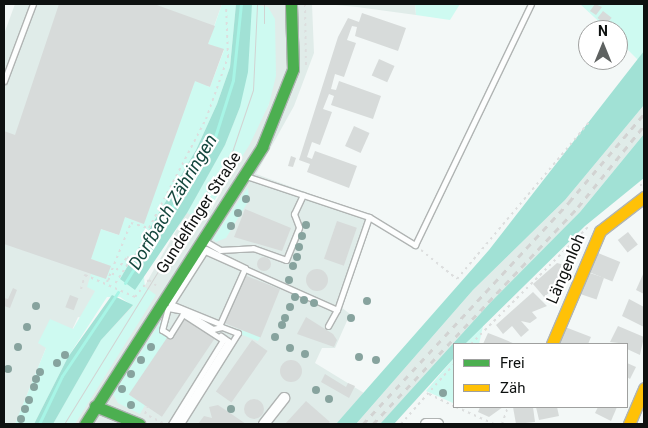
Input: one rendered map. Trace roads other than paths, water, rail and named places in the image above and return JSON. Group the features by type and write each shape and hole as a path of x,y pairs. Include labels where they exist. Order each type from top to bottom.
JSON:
{"street":[{"name":"Gundelfinger Straße","path":"85,424 95,406 173,293 243,176 291,82 295,38 291,4"},
{"name":"Längenloh","path":"552,343 600,231 644,198"},
{"path":"629,424 644,388"},
{"path":"264,424 284,398"},
{"path":"95,406 139,424"},
{"path":"426,424 438,424"}],"lane":[{"path":"4,82 32,4"},
{"path":"243,176 369,217 415,246 531,4"},
{"path":"201,246 220,250 253,248 286,260 298,227 294,214 302,195"},
{"path":"328,326 337,310 369,217"},
{"path":"201,246 244,269 337,310"},
{"path":"173,293 171,304 220,324 244,269"},
{"path":"163,309 164,317 168,321 162,330 170,335 183,314 223,340 171,424"},
{"path":"163,309 184,312 228,341 176,424"},
{"path":"163,309 183,311 213,329 222,326 238,333 181,424"}],"waterway":[{"name":"Dorfbach Zähringen","path":"125,283 214,140 233,80 241,4"},
{"name":"Dorfbach Zähringen","path":"39,424 62,376 118,292"}],"tram line":[{"path":"64,424 233,149 253,90 257,4"},
{"path":"264,4 264,23"}],"railway":[{"path":"363,424 569,202 644,114"},
{"path":"373,424 578,207 643,127"}]}
